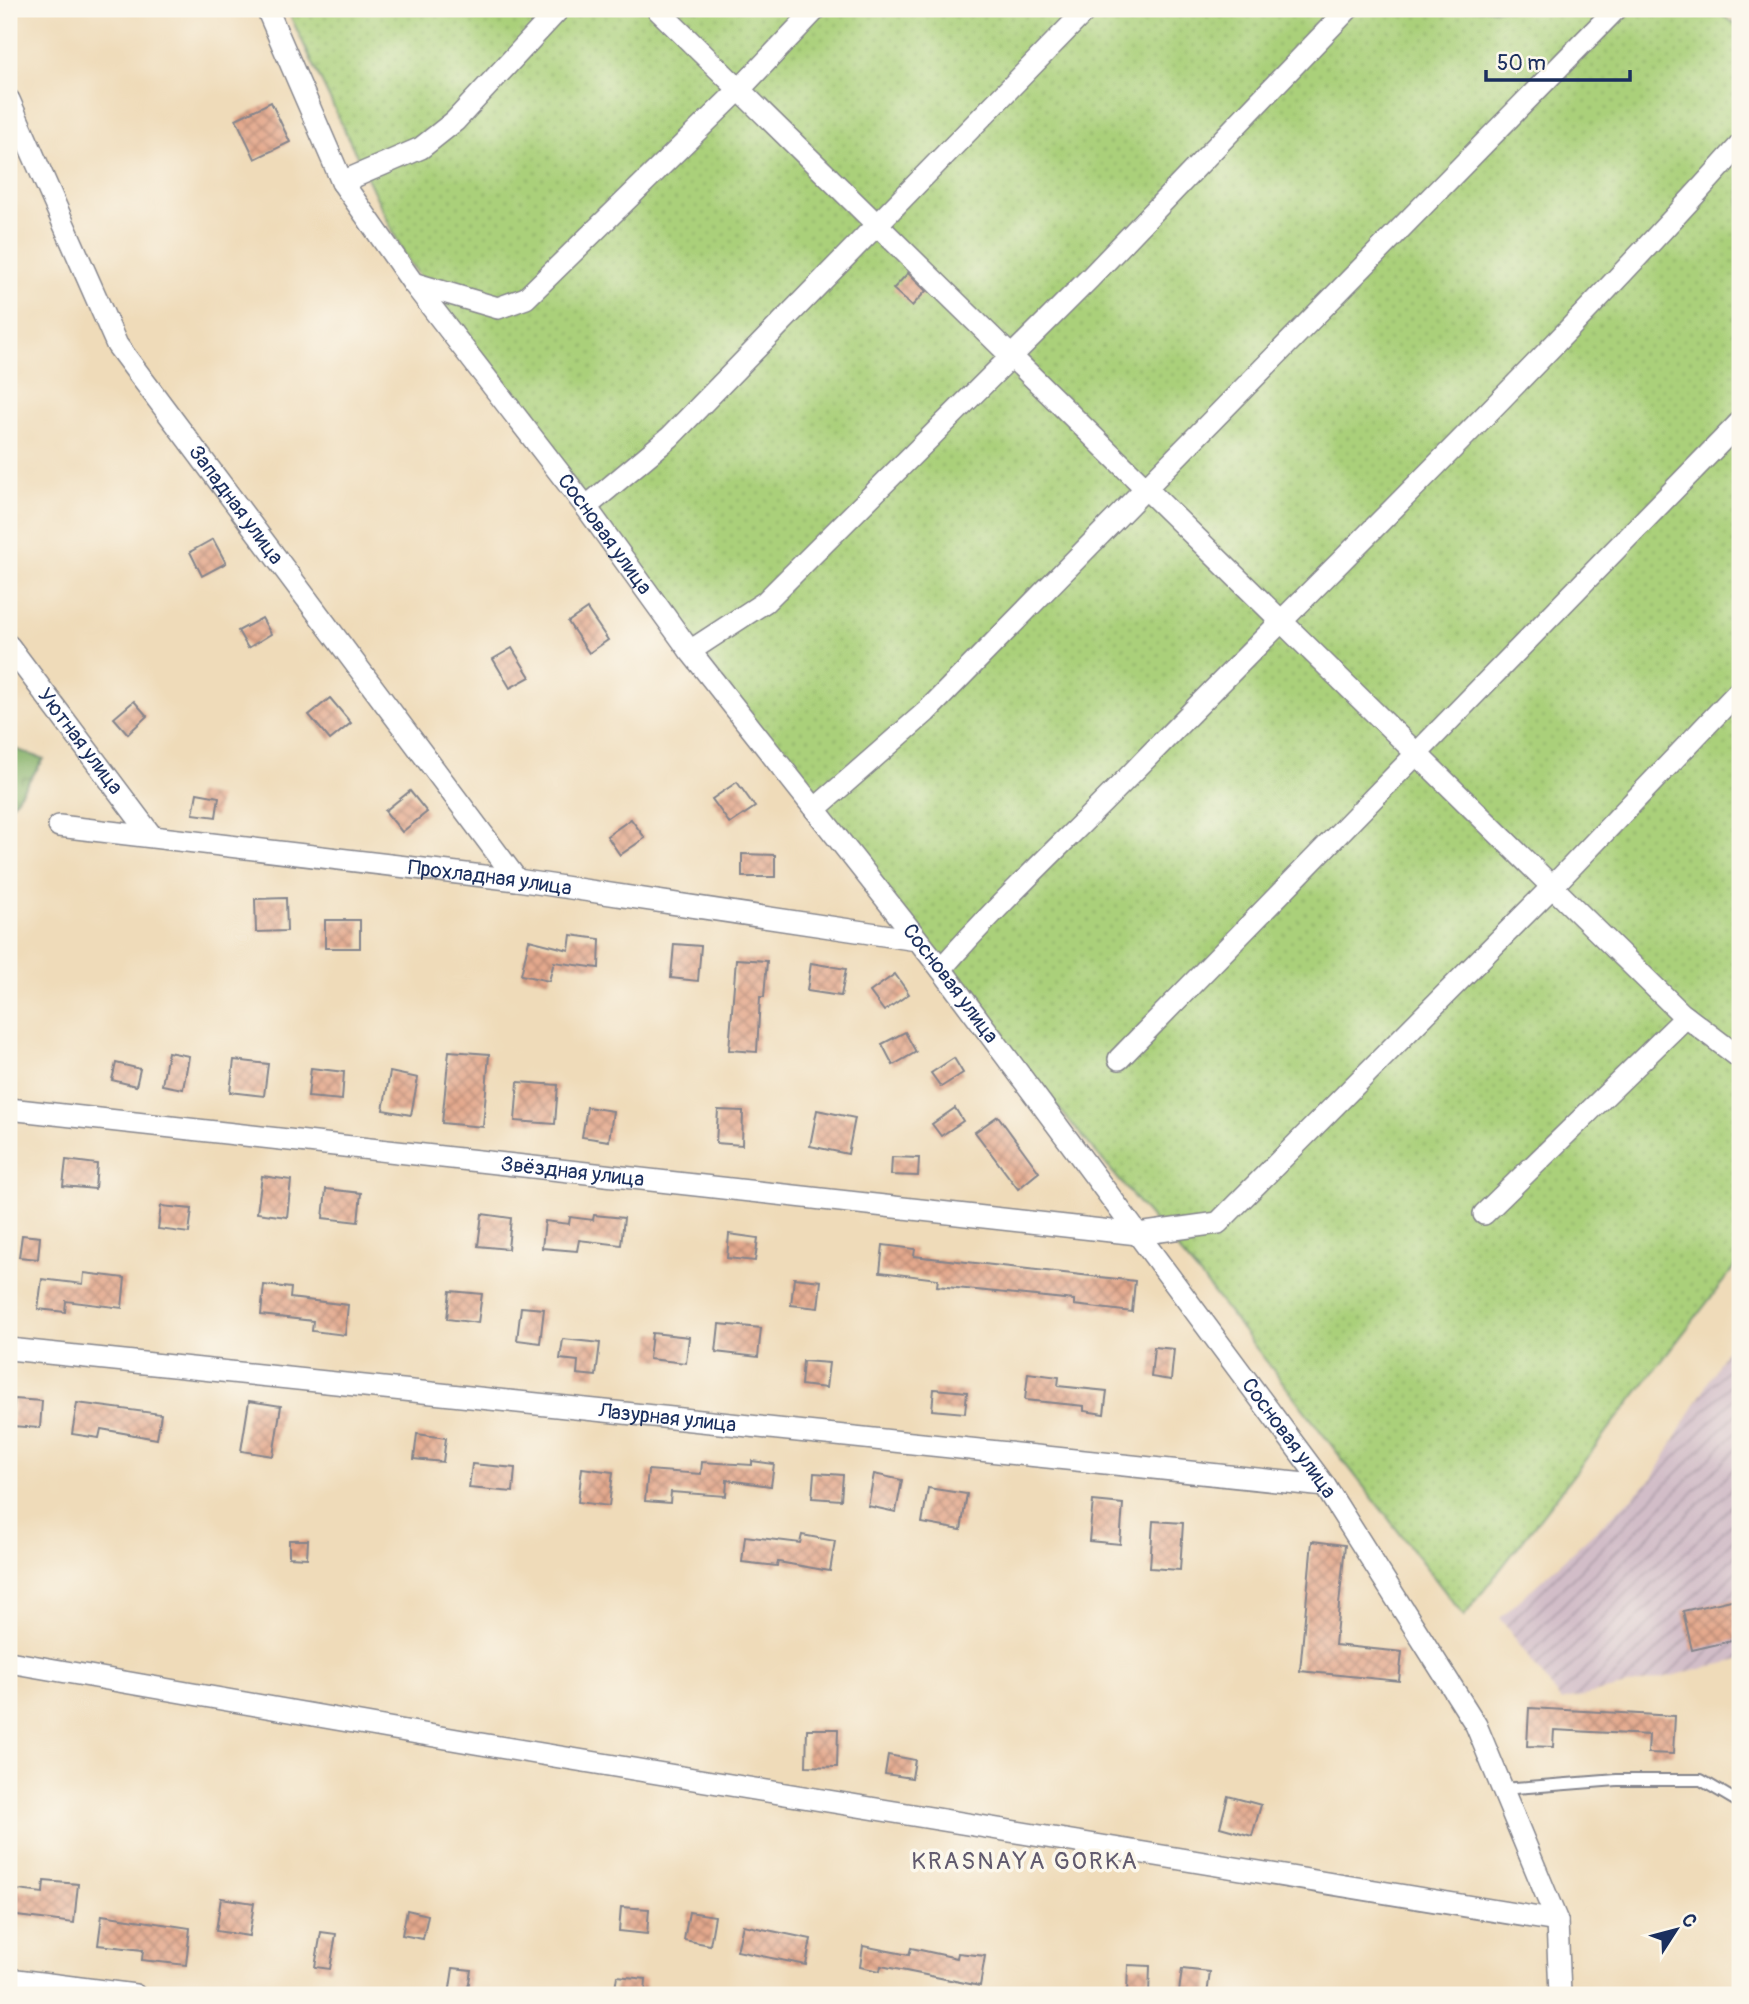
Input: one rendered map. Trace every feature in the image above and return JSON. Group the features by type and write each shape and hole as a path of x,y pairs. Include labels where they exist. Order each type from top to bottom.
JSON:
{"street":[{"name":"Сосновая улица","path":"267,9 342,182 413,284 586,507 690,650 941,969 1325,1486 1476,1725 1557,1921 1560,1995"},
{"path":"342,182 421,148 456,121 559,9"},
{"path":"657,9 1686,1017 1740,1058"},
{"path":"413,284 498,308 526,298 740,89 816,9"},
{"path":"586,507 670,437 1087,9"},
{"path":"690,650 765,602 1090,278 1348,9"},
{"path":"815,810 926,712 1146,488 1185,452 1616,9"},
{"name":"Западная улица","path":"9,100 117,345 517,880"},
{"path":"941,969 984,919 1087,819 1505,393 1740,145"},
{"path":"1119,1059 1740,422"},
{"name":"Уютная улица","path":"9,646 151,835"},
{"name":"Звёздная улица","path":"9,1109 1138,1234 1217,1223 1552,887 1740,690"},
{"name":"Прохладная улица","path":"60,826 517,880 917,940"},
{"path":"1484,1214 1686,1017"},
{"name":"Лазурная улица","path":"9,1349 1325,1486"},
{"path":"9,1662 469,1742 1557,1921"},
{"path":"9,1979 135,1995"}],"lane":[{"path":"1502,1789 1616,1780 1701,1780 1740,1803"}],"shaded area":[{"path":"1740,1326 1740,1660 1561,1701 1500,1618 1653,1478"}],"green space":[{"path":"287,9 1712,9 1740,27 1740,1260 1464,1616 1201,1277 917,940 404,255"},
{"path":"9,747 44,759 9,809"}],"building":[{"path":"271,102 290,142 255,159 236,119"},
{"path":"908,273 926,291 912,306 893,289"},
{"path":"213,539 226,563 202,576 190,552"},
{"path":"587,609 608,640 589,653 568,622"},
{"path":"262,618 271,634 248,648 238,631"},
{"path":"512,648 530,677 510,688 493,659"},
{"path":"330,698 351,723 330,740 309,715"},
{"path":"134,701 147,716 128,734 114,718"},
{"path":"737,782 755,807 730,824 712,799"},
{"path":"410,791 427,812 402,832 385,811"},
{"path":"197,793 219,797 216,817 193,814"},
{"path":"631,819 645,838 620,855 607,836"},
{"path":"742,854 775,855 775,877 742,877"},
{"path":"286,898 287,931 256,932 255,899"},
{"path":"325,920 360,920 360,948 325,948"},
{"path":"571,935 600,939 599,968 554,962 549,981 521,975 529,940 569,950"},
{"path":"674,944 701,946 698,981 671,978"},
{"path":"736,959 767,961 764,997 760,997 757,1052 729,1050"},
{"path":"811,963 846,969 841,996 807,991"},
{"path":"895,974 909,994 884,1011 870,992"},
{"path":"905,1032 916,1052 893,1065 882,1044"},
{"path":"449,1051 489,1054 483,1127 442,1123"},
{"path":"168,1052 189,1056 183,1089 162,1085"},
{"path":"954,1058 963,1073 941,1087 931,1073"},
{"path":"234,1060 268,1064 264,1096 230,1092"},
{"path":"116,1063 140,1069 136,1086 112,1080"},
{"path":"311,1068 344,1072 342,1100 308,1097"},
{"path":"390,1072 418,1078 411,1115 383,1110"},
{"path":"518,1082 558,1085 555,1124 515,1121"},
{"path":"587,1107 613,1111 609,1141 582,1137"},
{"path":"955,1108 963,1121 941,1136 932,1124"},
{"path":"718,1110 743,1111 742,1145 716,1143"},
{"path":"817,1110 855,1118 848,1154 810,1146"},
{"path":"998,1116 1039,1172 1018,1189 975,1132"},
{"path":"892,1157 919,1158 918,1176 891,1175"},
{"path":"66,1160 97,1164 95,1189 63,1186"},
{"path":"262,1176 291,1180 287,1217 257,1213"},
{"path":"326,1189 361,1193 358,1222 323,1218"},
{"path":"161,1206 192,1209 189,1233 158,1229"},
{"path":"482,1214 511,1218 508,1249 478,1246"},
{"path":"594,1215 624,1218 621,1245 579,1240 577,1251 542,1248 545,1221 569,1224 570,1217 593,1220"},
{"path":"729,1234 758,1238 755,1261 727,1258"},
{"path":"22,1235 40,1237 38,1259 19,1257"},
{"path":"883,1245 915,1249 914,1256 1135,1281 1132,1312 1074,1305 1074,1300 937,1286 938,1279 880,1272"},
{"path":"84,1273 125,1278 122,1308 66,1301 65,1312 38,1309 42,1279 83,1284"},
{"path":"794,1278 821,1281 818,1308 791,1305"},
{"path":"264,1285 291,1288 290,1298 348,1305 345,1335 312,1331 313,1321 261,1315"},
{"path":"450,1291 482,1294 478,1323 447,1319"},
{"path":"521,1307 544,1309 540,1343 517,1340"},
{"path":"719,1324 761,1328 758,1357 716,1352"},
{"path":"652,1333 689,1337 686,1363 649,1359"},
{"path":"563,1339 600,1343 596,1376 577,1374 578,1361 560,1359"},
{"path":"1154,1347 1174,1349 1171,1380 1151,1377"},
{"path":"803,1361 829,1363 826,1388 801,1385"},
{"path":"1028,1373 1059,1377 1058,1386 1107,1391 1104,1414 1084,1411 1084,1406 1025,1400"},
{"path":"934,1389 967,1392 965,1413 932,1410"},
{"path":"14,1399 42,1401 40,1428 12,1426"},
{"path":"249,1401 281,1406 273,1456 241,1451"},
{"path":"77,1403 161,1414 157,1439 101,1429 99,1438 72,1434"},
{"path":"417,1434 446,1438 443,1462 414,1459"},
{"path":"752,1461 774,1464 771,1486 727,1480 726,1496 671,1492 670,1503 645,1501 648,1470 701,1474 702,1462 752,1465"},
{"path":"472,1464 515,1468 513,1492 469,1488"},
{"path":"582,1468 613,1472 609,1506 578,1502"},
{"path":"814,1473 843,1475 841,1500 812,1498"},
{"path":"874,1474 902,1480 896,1512 868,1506"},
{"path":"928,1488 967,1494 961,1530 922,1523"},
{"path":"1093,1501 1123,1504 1120,1544 1089,1541"},
{"path":"1153,1521 1183,1523 1180,1570 1150,1568"},
{"path":"802,1535 835,1541 830,1571 778,1562 777,1566 742,1562 745,1536 800,1543"},
{"path":"289,1540 308,1540 307,1558 289,1557"},
{"path":"1312,1541 1345,1545 1335,1645 1402,1652 1399,1681 1300,1671"},
{"path":"1740,1598 1740,1639 1692,1650 1683,1611"},
{"path":"1529,1708 1675,1716 1673,1754 1648,1753 1649,1735 1554,1730 1553,1747 1527,1746"},
{"path":"807,1729 838,1729 837,1767 806,1766"},
{"path":"888,1755 915,1760 912,1778 885,1774"},
{"path":"1228,1796 1261,1805 1252,1836 1220,1827"},
{"path":"44,1881 78,1884 74,1923 9,1915 9,1889 43,1893"},
{"path":"221,1898 254,1903 249,1936 216,1931"},
{"path":"621,1907 649,1909 647,1934 619,1931"},
{"path":"407,1910 428,1915 423,1939 402,1935"},
{"path":"689,1912 715,1916 710,1945 684,1940"},
{"path":"102,1915 190,1928 186,1965 142,1960 143,1950 98,1945"},
{"path":"743,1925 811,1939 806,1965 737,1951"},
{"path":"321,1932 336,1934 330,1969 315,1967"},
{"path":"863,1946 909,1955 911,1948 957,1958 958,1953 985,1956 980,1986 881,1966 880,1971 860,1967"},
{"path":"1128,1965 1150,1966 1149,1995 1127,1994"},
{"path":"453,1968 471,1970 467,1995 449,1995"},
{"path":"1182,1969 1210,1972 1207,1995 1179,1992"},
{"path":"617,1976 646,1979 645,1995 614,1995"}],"district":[{"name":"KRASNAYA GORKA","path":"1025,1861"}]}
